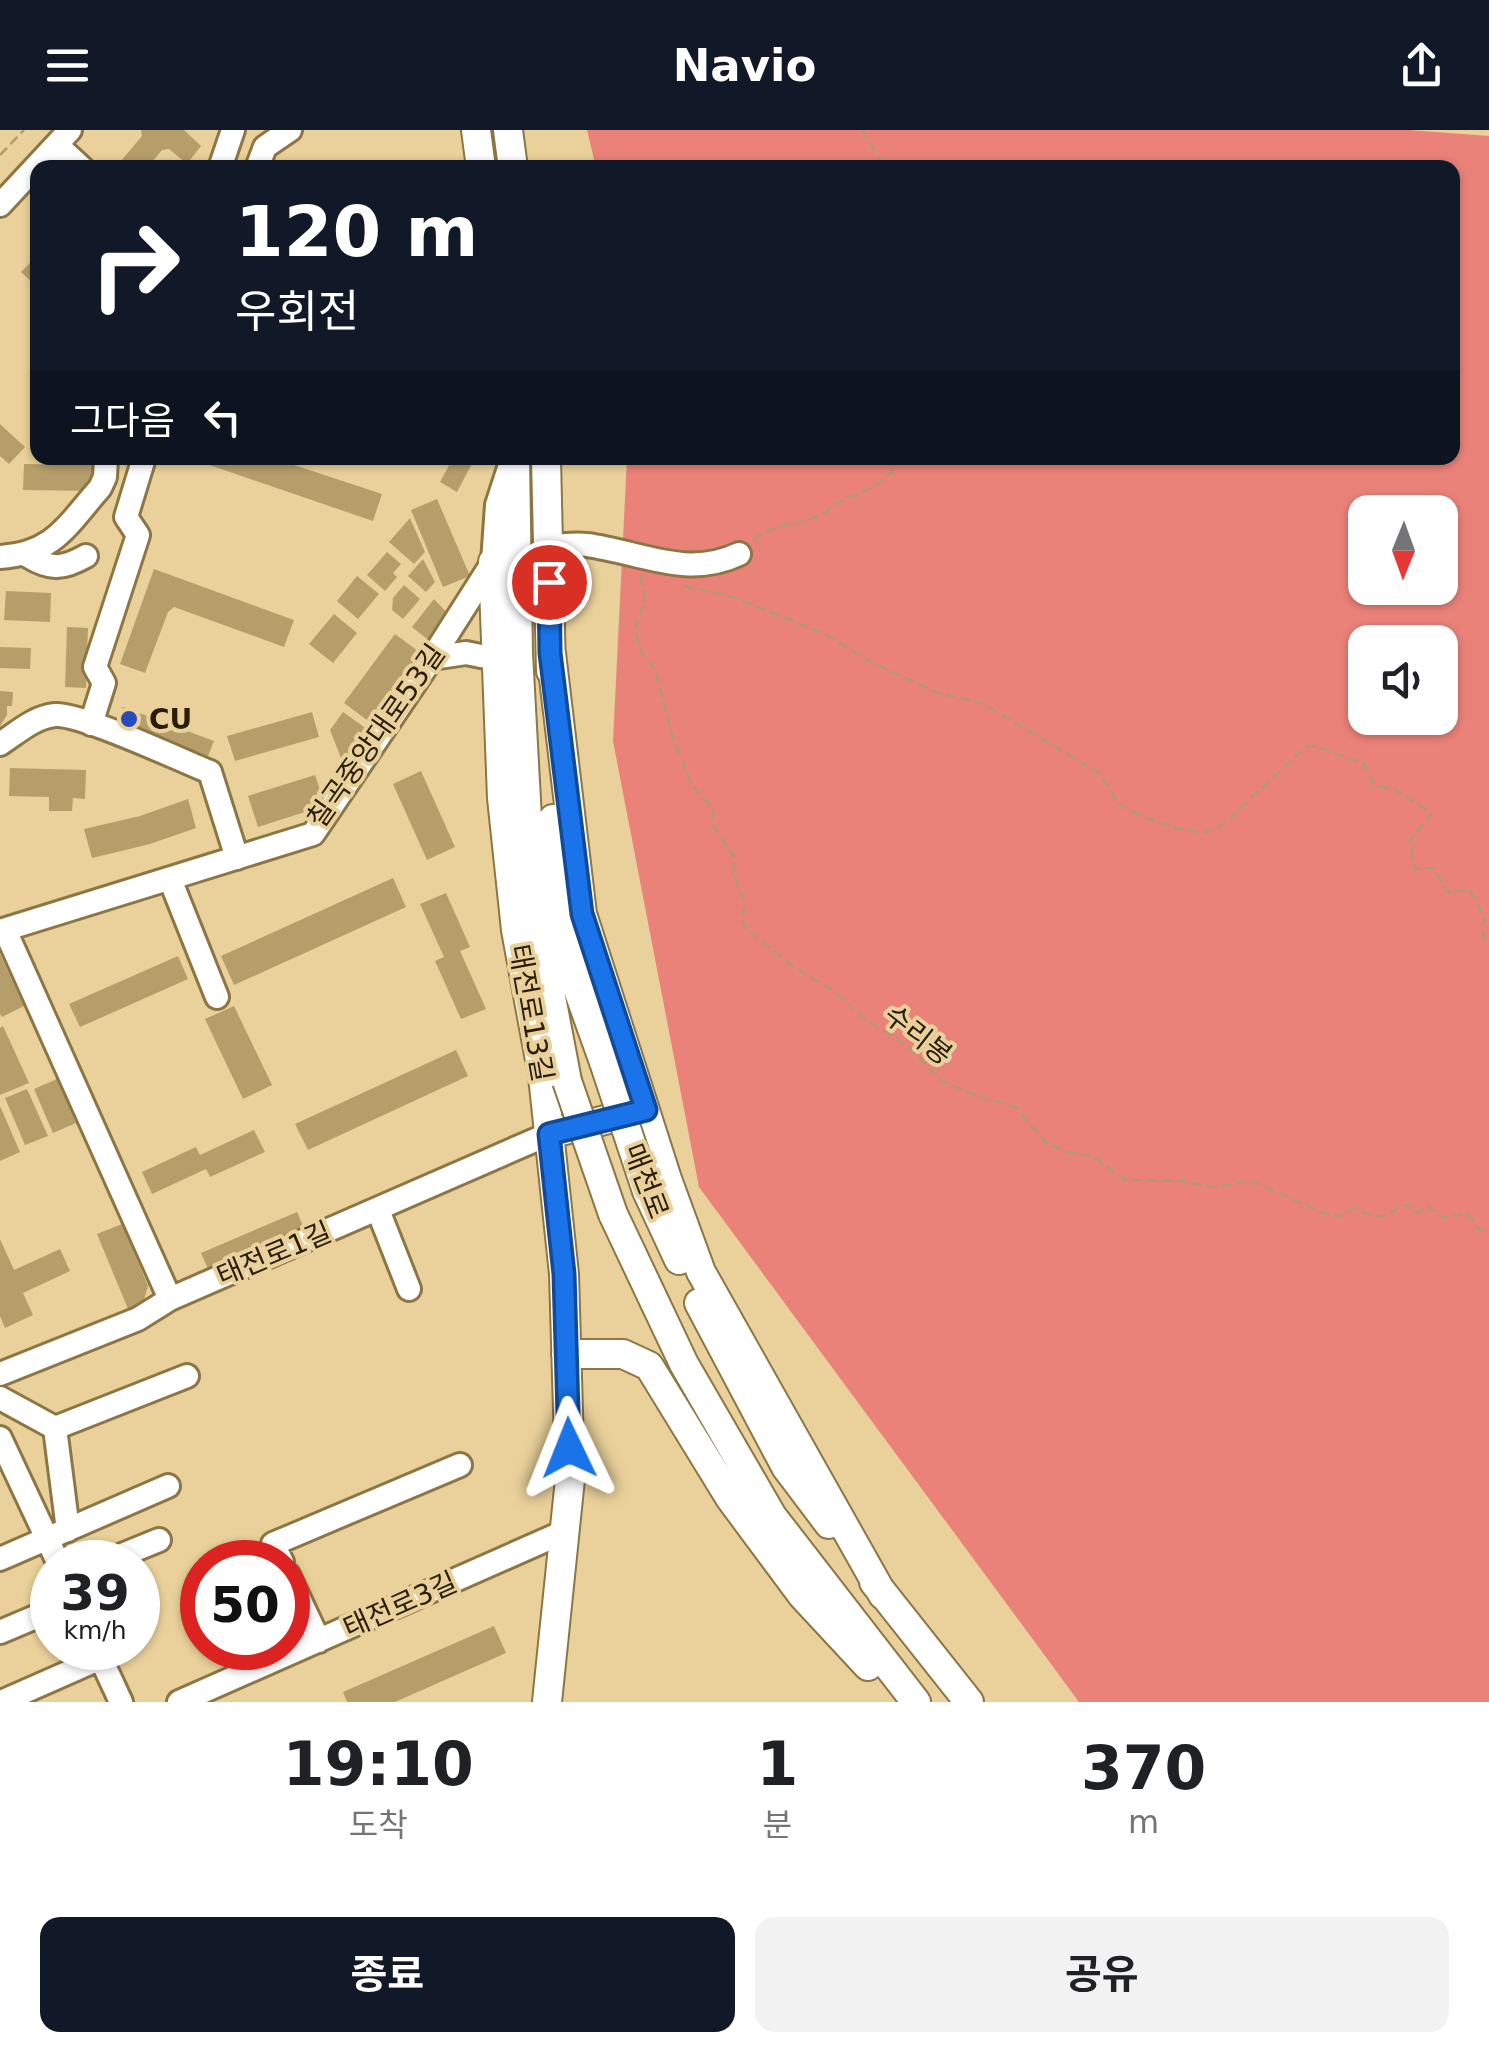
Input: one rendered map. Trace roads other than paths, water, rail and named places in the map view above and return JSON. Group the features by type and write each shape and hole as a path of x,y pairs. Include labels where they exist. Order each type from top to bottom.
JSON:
{"main road":[{"path":"476,130 480,160"},
{"path":"508,130 513,160"},
{"name":"매천로","path":"514,465 518,652 531,892 567,1081 613,1214 684,1364 772,1516 916,1702"},
{"name":"매천로","path":"546,465 550,762 556,871 570,967 647,1192 717,1341 786,1468 969,1702"},
{"name":"태전로13길","path":"493,562 502,798 516,930 544,1076 564,1274 570,1479 548,1702"},
{"path":"550,653 582,914 701,1272 883,1594"},
{"path":"549,1134 646,1110"},
{"path":"566,1354 623,1354 649,1366 730,1498 802,1595 901,1702"}],"street":[{"path":"223,160 233,130"},
{"path":"260,160 265,147 290,130"},
{"path":"42,160 63,138 77,160"},
{"path":"0,205 30,173"},
{"path":"0,557 28,556 50,544 100,488 106,465"},
{"path":"91,724 104,684 95,668 138,535 126,516 142,465"},
{"name":"칠곡중앙대로53길","path":"170,1299 2,931 312,834 493,562 496,505 511,465"},
{"path":"548,546 584,544 680,566 722,562 739,554"},
{"path":"28,556 58,569 86,556"},
{"path":"432,658 466,653 496,659"},
{"path":"0,744 36,719 59,715 210,772 237,858"},
{"path":"170,879 218,997"},
{"name":"태전로1길","path":"0,1374 138,1319 170,1299 549,1134"},
{"path":"378,1210 410,1289"},
{"path":"55,1428 187,1376"},
{"path":"0,1398 55,1428"},
{"path":"55,1428 58,1540"},
{"path":"0,1438 58,1534"},
{"path":"282,1540 460,1465"},
{"path":"0,1559 168,1486"},
{"name":"태전로3길","path":"179,1702 566,1530"},
{"path":"0,1632 30,1619"},
{"path":"310,1623 319,1642"},
{"path":"1,1702 65,1670"},
{"path":"107,1670 121,1702"}],"place":[{"name":"CU","path":"129,719"}]}
